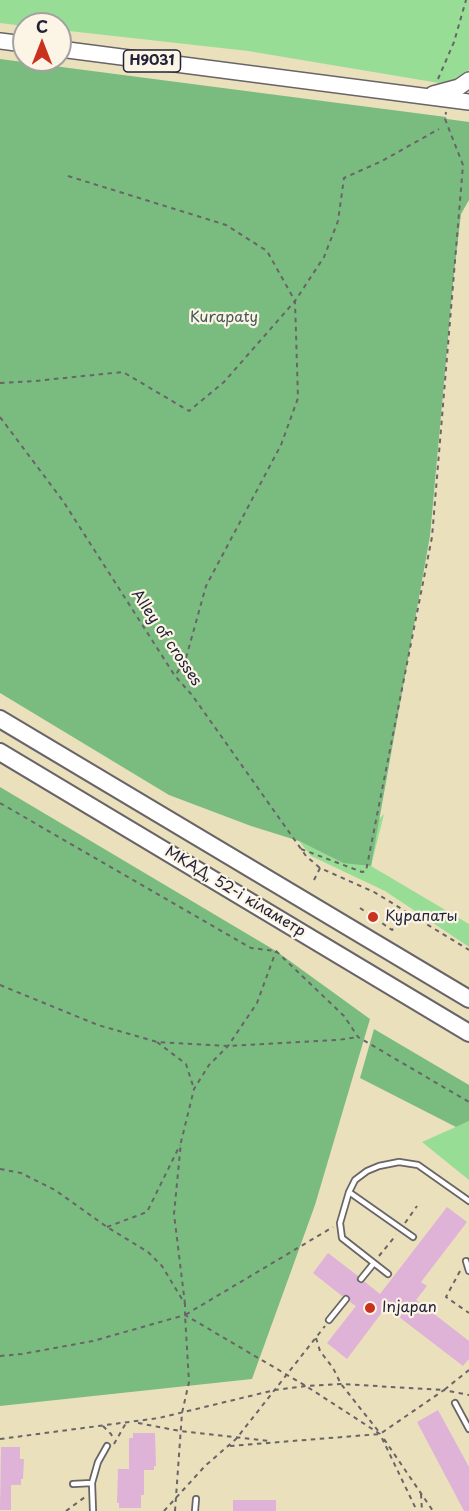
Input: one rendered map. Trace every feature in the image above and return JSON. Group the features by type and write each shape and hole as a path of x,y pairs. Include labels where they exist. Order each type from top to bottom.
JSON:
{"highway":[{"name":"МКАД, 52-і кіламетр","path":"0,719 469,999"},
{"name":"МКАД, 52-і кіламетр","path":"0,753 469,1033"}],"main road":[{"name":"Н9031","path":"72,50 469,102"},
{"path":"436,96 459,87 469,80"}],"lane":[{"path":"388,1274 342,1238 340,1223 355,1180 367,1171 399,1162 418,1165 469,1202"},
{"path":"349,1192 413,1237"},
{"path":"466,1261 469,1270"},
{"path":"361,1279 374,1263"},
{"path":"329,1320 346,1299"},
{"path":"455,1403 469,1429"},
{"path":"93,1511 92,1484 98,1462 109,1447"},
{"path":"73,1484 92,1484"},
{"path":"195,1511 196,1499"}],"path":[{"path":"301,849 362,872 366,871 432,537 463,165 436,96 438,78 454,42 465,0"},
{"path":"0,383 123,372 189,411 224,382 295,301 324,257 338,221 344,178 382,161 439,129"},
{"path":"68,176 226,225 267,251 295,301 298,398 281,445 206,586 186,658 175,676"},
{"name":"Alley of crosses","path":"0,417 63,501 175,676 192,695 301,849 320,868"},
{"path":"0,803 252,948 276,951 344,1016 358,1037 469,1102"},
{"path":"314,880 320,868 374,892 469,950"},
{"path":"360,908 392,930 408,913"},
{"path":"175,1511 180,1431 189,1382 185,1304 174,1214 181,1142 194,1089 209,1065 228,1046 257,1004 276,951"},
{"path":"0,986 98,1025 157,1042 228,1046 314,1042 358,1037"},
{"path":"157,1042 186,1064 194,1089"},
{"path":"107,1227 147,1212 181,1142"},
{"path":"0,1169 21,1173 55,1190 107,1227 148,1252 162,1266 185,1304"},
{"path":"0,1356 93,1341 185,1315 340,1223"},
{"path":"466,1261 446,1297 469,1313"},
{"path":"185,1315 306,1386 380,1434 417,1511"},
{"path":"164,1511 206,1466 230,1446 329,1320"},
{"path":"316,1338 320,1351 341,1383 421,1491 433,1511"},
{"path":"230,1446 380,1434 469,1370"},
{"path":"0,1439 126,1424 275,1390 306,1386 341,1383 444,1390 469,1395"},
{"path":"135,1422 236,1439 277,1442"},
{"path":"109,1447 115,1443 126,1424"},
{"path":"104,1426 115,1443"},
{"path":"421,1491 422,1511"},
{"path":"66,1511 93,1492"}],"green space":[{"path":"0,0 469,0 469,70 457,79 439,83 248,51 72,31 72,12 12,12 12,24 0,23"},
{"name":"Kurapaty","path":"0,59 12,61 12,72 72,72 72,68 446,117 469,122 469,200 461,214 454,273 430,536 371,866 343,863 299,841 251,826 169,795 0,693"},
{"path":"0,787 276,951 370,1019 315,1205 252,1379 0,1406"},
{"path":"384,814 371,866 469,924 469,947 385,891 311,856 299,841 343,863 371,851 379,819"},
{"path":"374,1029 469,1085 469,1121 456,1127 360,1078"},
{"path":"469,1121 469,1180 422,1142"}],"building":[{"path":"447,1207 467,1222 421,1282 427,1286 416,1300 469,1341 469,1359 463,1366 386,1307 347,1359 327,1343 356,1306 350,1302 348,1295 342,1296 313,1273 328,1253 358,1276 359,1283 365,1282 380,1294"},
{"path":"438,1410 469,1467 469,1511 464,1511 417,1422"},
{"path":"133,1433 155,1433 156,1466 154,1470 144,1470 144,1495 141,1495 141,1508 119,1508 119,1503 117,1503 118,1469 129,1469 129,1438 133,1438"},
{"path":"1,1447 20,1447 20,1459 24,1459 21,1485 11,1485 11,1510 0,1510"},
{"path":"233,1500 276,1500 276,1511 233,1511"}],"place":[{"name":"Курапаты","path":"373,917"},
{"name":"Injapan","path":"370,1308"}]}
